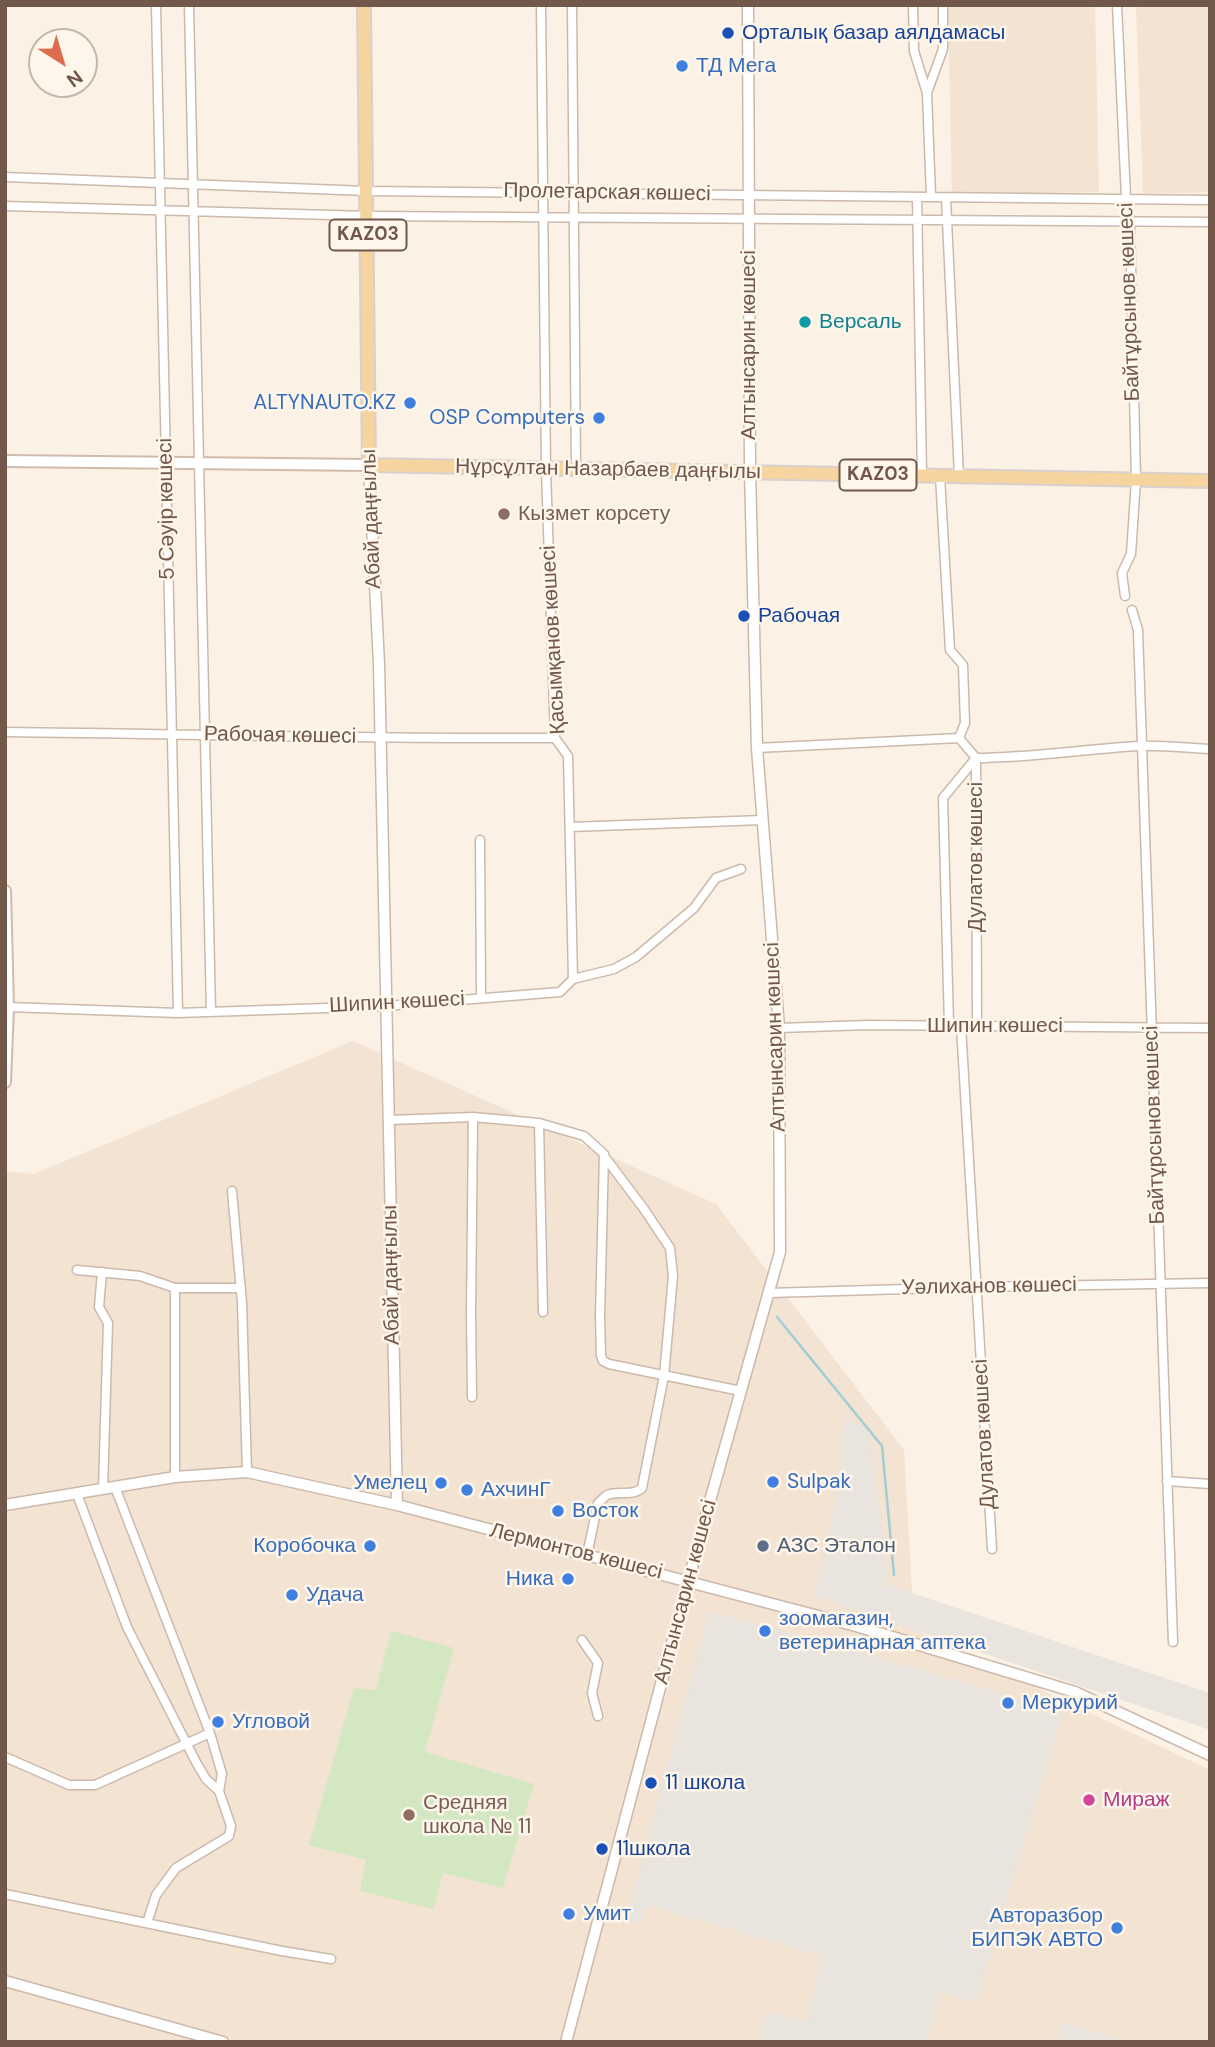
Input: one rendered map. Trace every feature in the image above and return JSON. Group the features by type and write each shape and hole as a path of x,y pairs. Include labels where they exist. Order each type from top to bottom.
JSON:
{"main road":[{"name":"Абай даңғылы","path":"364,5 369,465"},
{"name":"Нұрсұлтан Назарбаев даңғылы","path":"5,461 1210,481"},
{"path":"5,891 8,1007 5,1082"}],"street":[{"name":"5 Сәуір көшесі","path":"156,5 178,1013"},
{"name":"5 Сәуір көшесі","path":"189,5 211,1012"},
{"name":"Қасымқанов көшесі","path":"541,5 546,469 555,738 568,756 573,979"},
{"path":"572,5 576,469"},
{"name":"Алтынсарин көшесі","path":"566,2042 704,1522 780,1252 779,1028 757,748 750,472 748,5"},
{"path":"913,5 914,51 927,93 931,197"},
{"path":"927,93 943,49 943,5"},
{"name":"Байтұрсынов көшесі","path":"1117,5 1126,198 1130,221 1136,480 1131,554 1122,573 1125,596"},
{"name":"Пролетарская көшесі","path":"5,177 367,191 1210,200"},
{"path":"917,197 922,475"},
{"path":"946,198 959,476"},
{"name":"Пролетарская көшесі","path":"5,206 368,216 1210,222"},
{"name":"Абай даңғылы","path":"369,465 380,738 397,1506"},
{"path":"940,476 950,650 963,665 965,723 962,742 974,756 1001,758 1142,746 1210,749"},
{"name":"Байтұрсынов көшесі","path":"1132,610 1138,630 1173,1642"},
{"name":"Рабочая көшесі","path":"5,732 555,738"},
{"path":"757,748 962,742"},
{"name":"Дулатов көшесі","path":"949,1026 943,798 974,756"},
{"name":"Дулатов көшесі","path":"974,756 976,1026"},
{"path":"570,827 763,820"},
{"path":"480,840 481,998"},
{"name":"Шипин көшесі","path":"8,1007 178,1013 386,1006 560,992 573,979 614,969 636,957 694,908 716,877 741,869"},
{"name":"Шипин көшесі","path":"779,1028 868,1025 1210,1028"},
{"name":"Дулатов көшесі","path":"961,1026 992,1549"},
{"path":"389,1120 473,1116 539,1123 584,1136 604,1155 670,1248 673,1276 664,1376 642,1488 635,1493 606,1496 598,1503 587,1555"},
{"path":"472,1397 473,1116"},
{"path":"539,1123 543,1312"},
{"path":"604,1155 603,1361 741,1391"},
{"path":"232,1191 241,1288 247,1472"},
{"path":"77,1270 140,1276 175,1288 241,1288"},
{"path":"102,1272 99,1307 108,1324 103,1489"},
{"name":"Уәлиханов көшесі","path":"769,1293 1210,1283"},
{"path":"175,1288 175,1477"},
{"name":"Лермонтов көшесі","path":"5,1505 175,1477 247,1472 397,1506 856,1626 1074,1692 1210,1755"},
{"path":"1167,1481 1210,1484"},
{"path":"115,1487 210,1733 222,1774 219,1791"},
{"path":"77,1494 127,1627 206,1779 219,1791 231,1826 231,1832 226,1838 176,1868 156,1895 147,1923"},
{"path":"582,1640 598,1663 592,1693 598,1716"},
{"path":"5,1757 69,1785 95,1785 210,1733"},
{"path":"5,1894 331,1959"},
{"path":"5,1981 223,2042"}],"shaded area":[{"path":"948,5 1095,5 1099,192 952,195"},
{"path":"1136,5 1210,5 1210,192 1143,194"},
{"path":"353,1041 716,1204 904,1450 914,1629 1210,1770 1210,2042 5,2042 5,1171 34,1174"},
{"path":"844,1419 869,1427 888,1585 1210,1693 1210,1730 815,1596 838,1491"},
{"path":"709,1612 1063,1711 976,2002 940,1992 926,2042 759,2042 766,2012 807,2021 822,1956 647,1905 641,1924 626,1920"},
{"path":"1062,2023 1130,2042 1057,2042"}],"green space":[{"path":"391,1631 454,1648 425,1752 534,1784 503,1888 443,1873 433,1909 360,1891 366,1860 309,1845 354,1688 376,1690"}],"waterway":[{"path":"777,1317 882,1446 894,1575"}],"place":[{"name":"Орталық базар аялдамасы","path":"728,33"},
{"name":"ТД Мега","path":"682,66"},
{"name":"Версаль","path":"805,322"},
{"name":"ALTYNAUTO.KZ","path":"410,403"},
{"name":"OSP Computers","path":"599,418"},
{"name":"Кызмет корсету","path":"504,514"},
{"name":"Рабочая","path":"744,616"},
{"name":"Sulpak","path":"773,1482"},
{"name":"Умелец","path":"441,1483"},
{"name":"АхчинГ","path":"467,1490"},
{"name":"Восток","path":"558,1511"},
{"name":"Коробочка","path":"370,1546"},
{"name":"АЗС Эталон","path":"763,1546"},
{"name":"Ника","path":"568,1579"},
{"name":"Удача","path":"292,1595"},
{"name":"зоомагазин, ветеринарная аптека","path":"765,1631"},
{"name":"Меркурий","path":"1008,1703"},
{"name":"Угловой","path":"218,1722"},
{"name":"11 школа","path":"651,1783"},
{"name":"Мираж","path":"1089,1800"},
{"name":"Средняя школа № 11","path":"409,1815"},
{"name":"11школа","path":"602,1849"},
{"name":"Умит","path":"569,1914"},
{"name":"Авторазбор БИПЭК АВТО","path":"1117,1928"}]}
